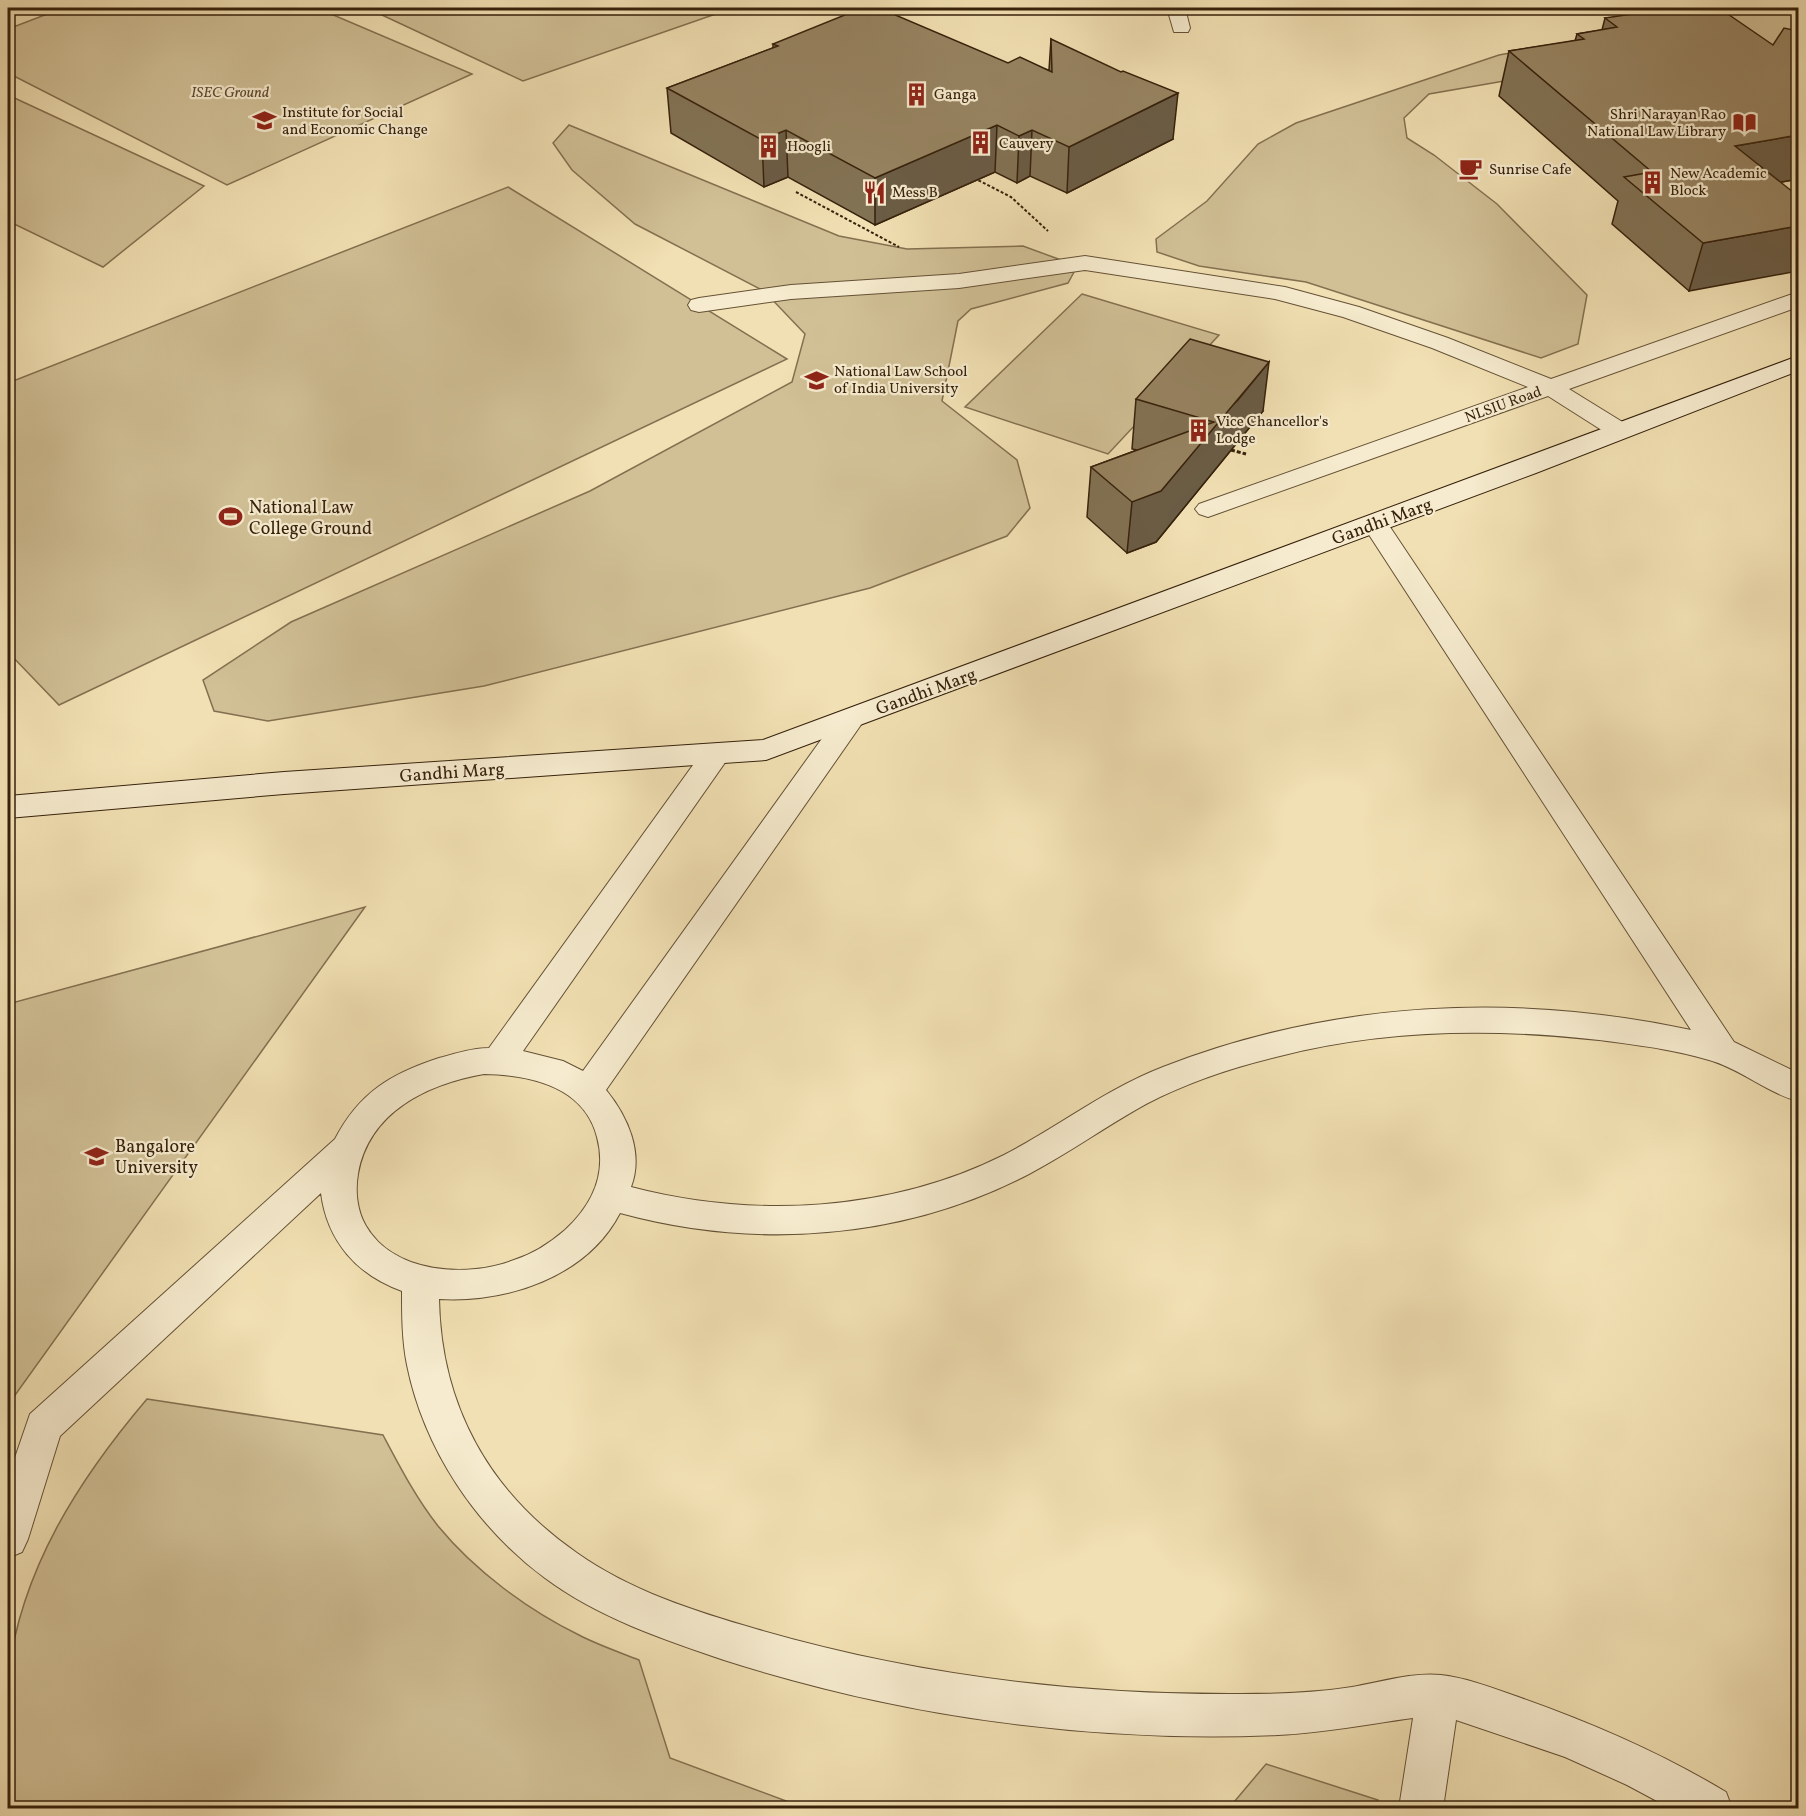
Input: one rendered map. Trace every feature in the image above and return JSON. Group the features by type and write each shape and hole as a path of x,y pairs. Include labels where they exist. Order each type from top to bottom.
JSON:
{"main road":[{"name":"Gandhi Marg","path":"8,807 296,782 766,750 1375,524 1798,363"}],"lane":[{"path":"1176,8 1181,28"},
{"path":"699,305 790,292 959,281 1085,263 1277,292 1351,312 1440,343 1550,387 1620,431"},
{"name":"NLSIU Road","path":"1208,509 1798,299"},
{"path":"1375,524 1722,1050"},
{"path":"586,1092 851,719"},
{"path":"498,1061 716,754"},
{"path":"610,1196 662,1210 706,1217 774,1221 831,1218 897,1207 959,1189 1017,1164 1119,1102 1172,1077 1230,1056 1287,1040 1347,1028 1419,1020 1493,1018 1568,1023 1644,1033 1722,1050 1798,1088"},
{"path":"8,1539 44,1426 344,1150 361,1122 385,1099 415,1080 449,1067 484,1061 519,1063 552,1071 579,1084 599,1104 613,1128 620,1155 616,1184 603,1212 582,1238 554,1259 519,1276 479,1285 440,1284 404,1276 374,1260 352,1237 339,1209 337,1180 344,1150"},
{"path":"421,1280 421,1322 426,1365 438,1407 456,1448 486,1494 524,1535 570,1572 633,1606 681,1626 795,1663 913,1690 1035,1707 1137,1715 1239,1715 1339,1709 1438,1695 1502,1712 1567,1735 1632,1764 1710,1809"},
{"path":"1421,1809 1438,1695"}],"path":[{"path":"971,176 1011,197 1085,263"},
{"path":"796,192 959,281"},
{"path":"1788,194 1798,192"}],"green space":[{"name":"ISEC Ground","path":"63,8 317,8 472,74 227,185 8,73 8,29"},
{"path":"367,8 733,8 523,81"},
{"path":"1697,8 1798,8 1798,43 1603,64 1429,94 1404,118 1407,138 1434,155 1497,204 1587,295 1578,344 1541,358 1306,282 1199,266 1157,252 1156,239 1207,201 1258,144 1296,123 1499,55 1605,35"},
{"path":"8,95 204,186 103,267 8,221"},
{"path":"569,125 839,236 907,249 1023,246 1061,260 1074,272 1068,283 971,309 958,321 942,401 1017,460 1030,508 1007,536 870,588 484,686 268,721 214,711 203,680 291,622 590,491 792,382 805,334 764,291 635,224 572,170 553,143"},
{"name":"National Law College Ground","path":"508,187 787,359 59,705 8,652 8,383"},
{"path":"1082,294 1219,335 1108,454 965,407"},
{"path":"365,907 8,1405 8,1004"},
{"path":"147,1399 383,1435 409,1482 438,1526 485,1574 560,1625 639,1660 670,1758 805,1808 8,1808 7,1682 15,1637 26,1599 57,1527 98,1461"},
{"path":"1266,1764 1378,1800 1376,1808 1229,1808"}],"building":[{"path":"862,8 879,8 1008,63 1020,57 1052,72 1051,39 1121,72 1178,93 1069,147 1032,130 1019,136 997,125 875,178 786,130 762,140 667,88 778,46 773,44"},
{"path":"1673,8 1719,8 1773,45 1784,28 1798,31 1798,135 1735,146 1798,196 1798,226 1703,243 1624,177 1652,172 1509,51 1584,39 1577,34 1617,27 1605,18"},
{"path":"1190,339 1269,362 1161,491 1132,502 1091,467 1214,422 1136,399"}],"place":[{"name":"Ganga","path":"916,94"},
{"name":"Institute for Social and Economic Change","path":"264,121"},
{"name":"Shri Narayan Rao National Law Library","path":"1744,123"},
{"name":"Cauvery","path":"981,143"},
{"name":"Hoogli","path":"769,146"},
{"name":"Sunrise Cafe","path":"1471,169"},
{"name":"New Academic Block","path":"1652,182"},
{"name":"Mess B","path":"874,192"},
{"name":"National Law School of India University","path":"816,380"},
{"name":"Vice Chancellor's Lodge","path":"1198,430"},
{"name":"National Law College Ground","path":"231,517"},
{"name":"Bangalore University","path":"97,1156"}]}
